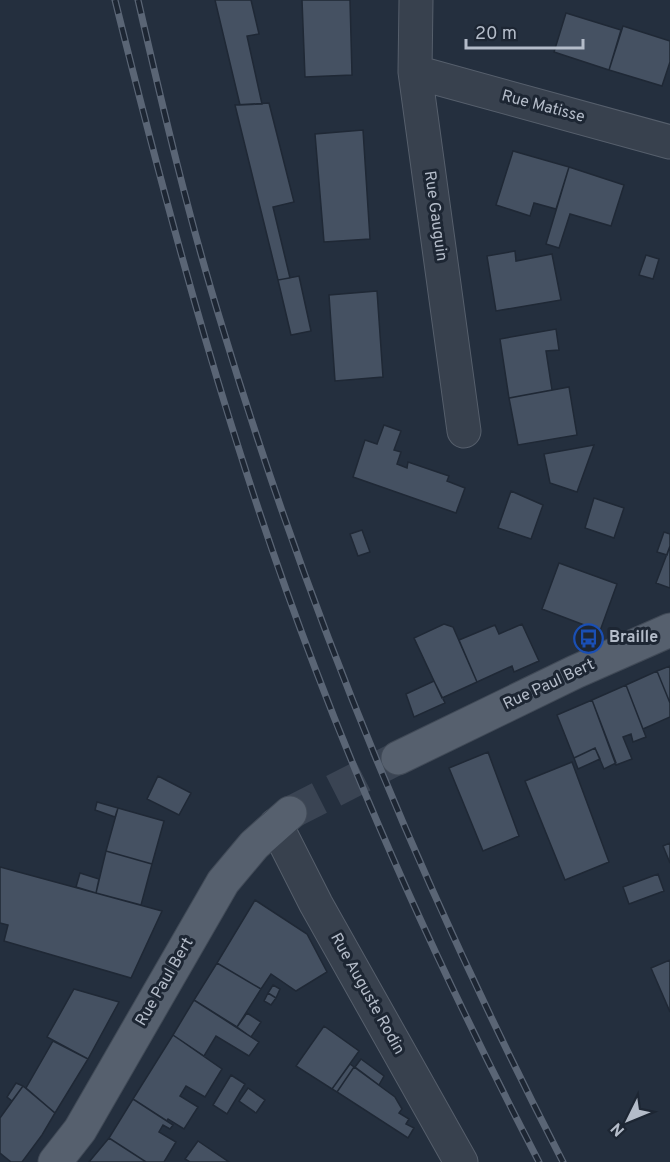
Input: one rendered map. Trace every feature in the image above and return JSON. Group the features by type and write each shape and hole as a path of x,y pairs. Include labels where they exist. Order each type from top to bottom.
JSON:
{"main road":[{"name":"Rue Paul Bert","path":"398,758 575,672 670,630"},
{"name":"Rue Paul Bert","path":"55,1162 80,1130 223,882 254,845 283,819"}],"street":[{"name":"Rue Gauguin","path":"416,0 416,72 464,431"},
{"name":"Rue Matisse","path":"416,72 670,142"},
{"name":"Rue Auguste Rodin","path":"283,819 291,853 316,904 461,1162"}],"building":[{"path":"215,0 251,0 259,34 247,36 262,104 240,105"},
{"path":"302,0 350,0 352,75 305,77"},
{"path":"566,13 621,30 609,70 554,52"},
{"path":"623,26 670,41 670,62 662,86 609,70"},
{"path":"269,103 294,202 273,207 290,278 278,280 235,105"},
{"path":"363,130 370,239 324,242 315,134"},
{"path":"513,151 569,167 556,209 534,203 530,216 496,205"},
{"path":"569,167 624,185 611,226 570,214 559,248 546,244"},
{"path":"515,251 516,261 552,254 561,300 496,311 487,256"},
{"path":"646,255 659,259 653,279 639,275"},
{"path":"299,276 311,331 291,335 278,280"},
{"path":"377,291 383,377 335,381 329,295"},
{"path":"556,329 559,350 546,351 552,390 509,398 500,339"},
{"path":"569,387 577,435 518,445 509,398"},
{"path":"384,425 401,431 394,450 401,452 397,464 407,468 408,462 449,476 447,481 465,488 456,513 353,477 365,440 377,444"},
{"path":"594,445 577,492 550,483 544,454"},
{"path":"511,491 543,505 531,539 498,528"},
{"path":"594,498 624,508 614,538 585,528"},
{"path":"362,530 370,552 358,556 350,534"},
{"path":"664,532 670,534 667,555 657,552"},
{"path":"670,546 670,588 656,583"},
{"path":"559,563 617,584 600,631 542,609"},
{"path":"444,624 453,627 477,682 442,698 414,638"},
{"path":"522,624 539,661 514,672 512,666 477,682 459,640 495,625 499,634"},
{"path":"670,666 670,703 657,671"},
{"path":"657,671 670,703 670,717 643,729 626,685"},
{"path":"434,681 445,703 414,717 406,694"},
{"path":"626,685 646,737 633,742 631,734 623,737 632,759 616,765 592,700"},
{"path":"592,700 616,763 604,769 595,748 574,758 557,715"},
{"path":"595,748 600,759 578,769 574,758"},
{"path":"488,752 519,836 483,851 449,768"},
{"path":"572,762 609,862 565,880 525,781"},
{"path":"158,776 191,793 179,815 147,799"},
{"path":"97,802 118,808 115,817 95,810"},
{"path":"118,808 164,821 152,864 106,851"},
{"path":"670,843 670,863 663,846"},
{"path":"106,851 152,864 141,905 96,893"},
{"path":"0,867 162,911 131,978 4,941 8,925 0,923"},
{"path":"80,873 99,879 96,893 76,887"},
{"path":"658,874 664,891 629,904 623,887"},
{"path":"255,900 307,934 327,972 296,991 271,974 261,989 217,963"},
{"path":"670,960 670,1012 651,968"},
{"path":"217,963 261,989 237,1027 194,1000"},
{"path":"273,985 280,989 276,998 268,993"},
{"path":"74,989 119,1002 88,1059 47,1037"},
{"path":"268,993 276,998 271,1005 264,1001"},
{"path":"194,1000 259,1042 249,1056 216,1036 204,1056 173,1035"},
{"path":"247,1013 261,1022 251,1037 237,1027"},
{"path":"324,1026 359,1051 332,1089 296,1066"},
{"path":"173,1035 222,1069 205,1097 186,1086 180,1096 198,1107 184,1129 133,1099"},
{"path":"53,1041 88,1059 55,1113 26,1088"},
{"path":"361,1059 384,1076 379,1085 355,1067"},
{"path":"350,1064 354,1067 337,1092 332,1089"},
{"path":"354,1067 395,1097 402,1109 399,1113 409,1119 406,1124 414,1128 408,1138 337,1092"},
{"path":"231,1075 245,1084 227,1114 213,1105"},
{"path":"16,1083 23,1086 12,1101 7,1097"},
{"path":"23,1086 55,1113 22,1162 11,1162 0,1153 0,1118"},
{"path":"248,1088 265,1100 256,1113 239,1101"},
{"path":"133,1099 173,1125 170,1129 163,1125 159,1132 176,1142 164,1162 146,1162 109,1138"},
{"path":"109,1138 146,1162 89,1162"},
{"path":"198,1141 229,1162 190,1162 185,1159"}],"tunnel":[{"path":"290,813 398,758"}],"railway":[{"path":"115,0 158,169 205,337 230,421 285,586 315,668 392,856 478,1041 539,1162"},
{"path":"138,0 198,245 256,434 293,541 373,752 417,856 512,1061 563,1162"}],"place":[{"name":"Braille","path":"588,638"}]}
